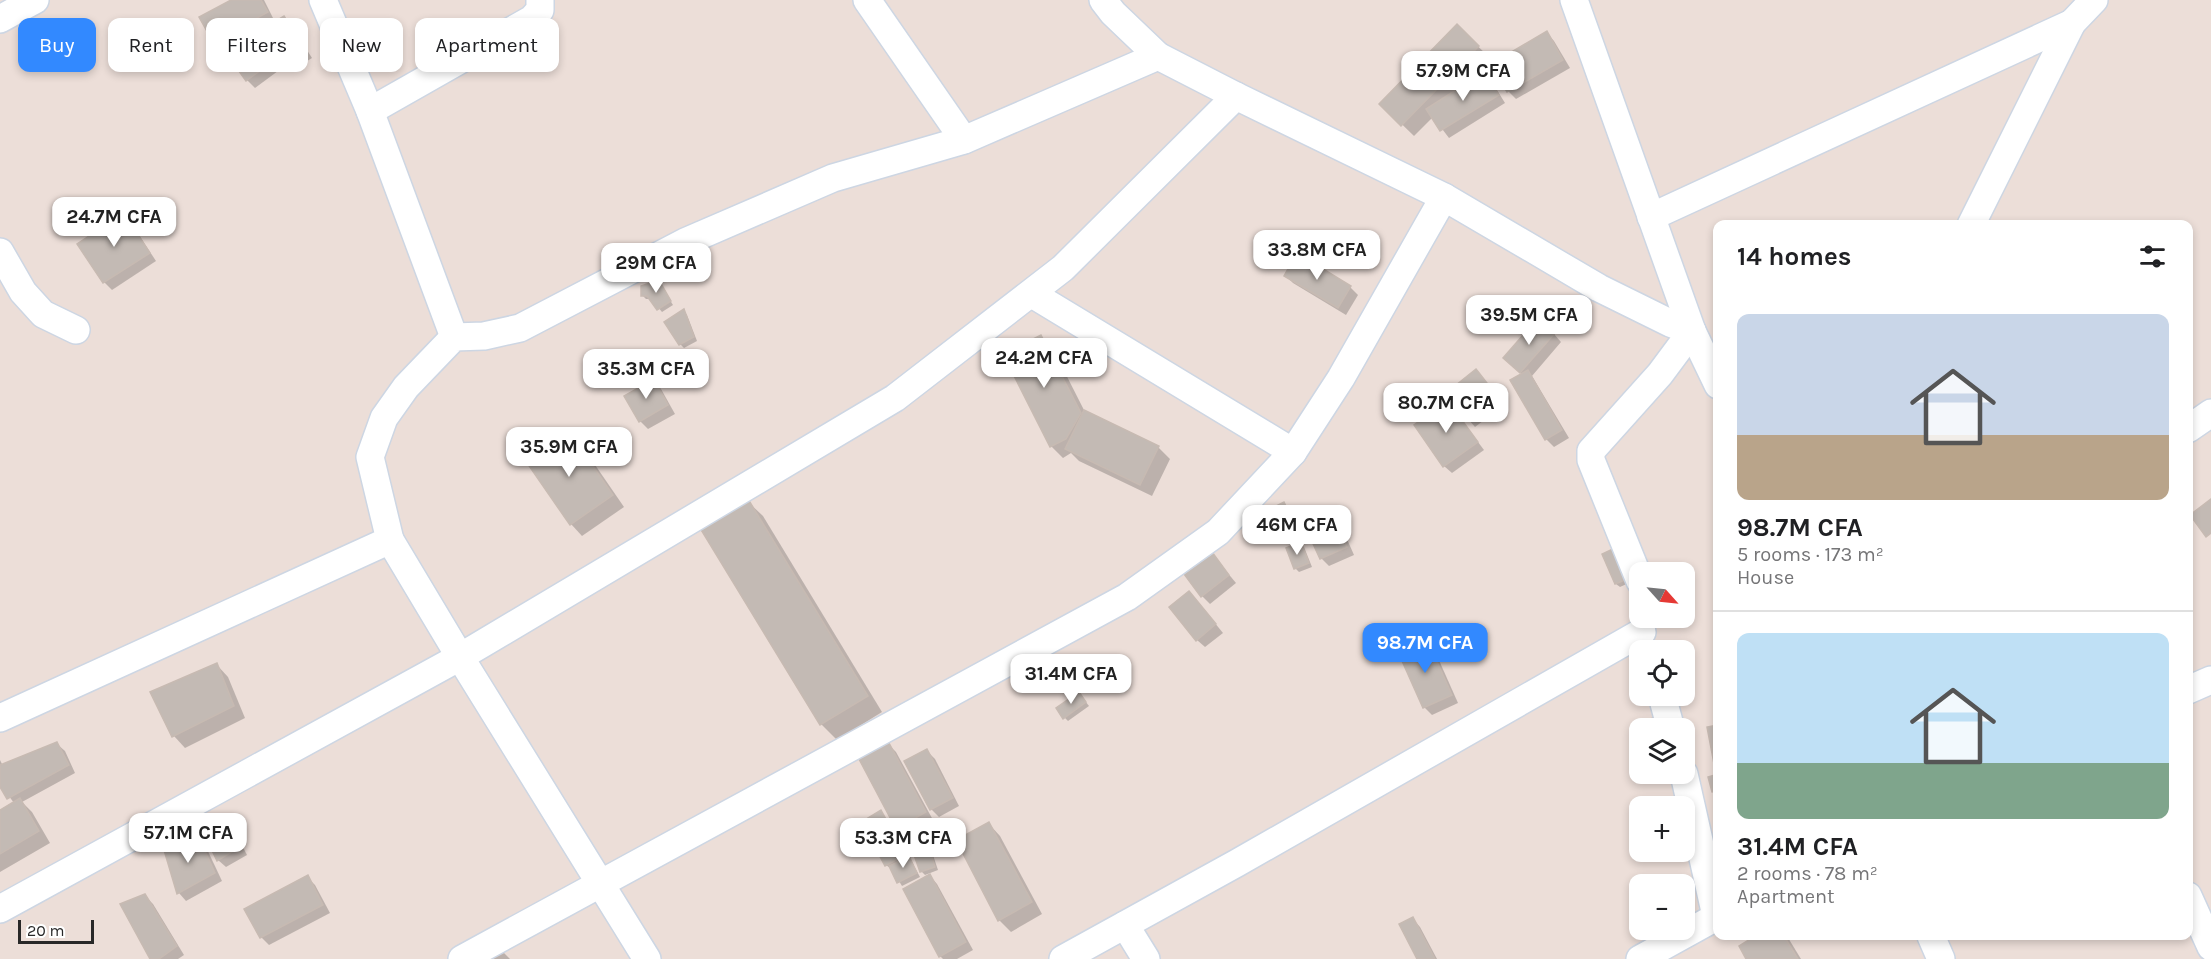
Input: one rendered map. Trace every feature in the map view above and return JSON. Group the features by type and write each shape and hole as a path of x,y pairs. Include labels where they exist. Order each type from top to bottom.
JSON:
{"street":[{"path":"0,19 35,0"},
{"path":"323,0 370,111 454,337"},
{"path":"370,111 532,19 540,10 540,0"},
{"path":"867,0 964,140"},
{"path":"1103,0 1113,13 1158,56 1444,197 1599,288 1670,323 1692,331"},
{"path":"1574,0 1692,331 1713,375"},
{"path":"1974,220 2072,24 2094,0"},
{"path":"1651,217 2072,24"},
{"path":"647,959 390,540 370,457 384,418 406,387 454,337 484,336 520,328 685,242 833,178 964,140 1158,56"},
{"path":"0,909 460,657 895,398 1063,268 1236,96"},
{"path":"462,959 1127,597 1218,532 1293,452 1341,378 1444,197"},
{"path":"0,252 23,292 43,314 76,330"},
{"path":"1032,294 1293,452"},
{"path":"1632,562 1591,460 1591,451 1660,374 1692,331"},
{"path":"2193,426 2211,414"},
{"path":"0,718 390,540"},
{"path":"1063,959 1645,634"},
{"path":"2193,688 2211,680"},
{"path":"1686,784 1713,899"},
{"path":"2193,907 2211,947"},
{"path":"1640,959 1713,918"},
{"path":"1125,925 1146,959"},
{"path":"1933,940 1941,959"}],"building":[{"path":"231,0 261,0 268,12 257,18 206,18 206,30 199,17"},
{"path":"1457,24 1479,46 1401,126 1379,104"},
{"path":"1547,31 1563,60 1507,92 1491,64"},
{"path":"240,72 258,72 246,81"},
{"path":"1484,72 1499,95 1440,131 1426,109"},
{"path":"124,213 150,253 103,283 77,244"},
{"path":"1297,253 1351,286 1338,308 1284,276"},
{"path":"659,280 671,301 657,310 647,296 641,296 641,286"},
{"path":"684,309 694,337 679,345 664,322"},
{"path":"1538,318 1555,333 1520,373 1503,358"},
{"path":"1041,335 1081,413 1066,439 1050,447 1003,354"},
{"path":"1476,369 1497,396 1467,420 1446,393"},
{"path":"1528,370 1562,430 1545,440 1510,380"},
{"path":"654,379 668,405 639,422 624,396"},
{"path":"1448,401 1478,442 1443,467 1414,425"},
{"path":"1084,410 1159,446 1140,485 1065,449"},
{"path":"568,430 613,495 570,525 525,460"},
{"path":"748,499 868,696 820,725 700,528"},
{"path":"2211,499 2211,533 2206,537 2193,519 2193,513"},
{"path":"1284,502 1300,536 1288,542 1272,508"},
{"path":"1332,512 1347,547 1320,559 1304,524"},
{"path":"1301,542 1309,563 1294,569 1286,548"},
{"path":"1617,547 1629,578 1615,584 1602,554"},
{"path":"1212,552 1229,575 1201,597 1184,574"},
{"path":"1189,591 1216,624 1196,641 1169,607"},
{"path":"1427,639 1452,695 1423,708 1398,652"},
{"path":"217,663 234,706 172,737 150,692"},
{"path":"1079,692 1086,702 1063,719 1056,708"},
{"path":"1713,726 1713,758 1707,727"},
{"path":"57,742 69,765 7,799 0,787 0,765"},
{"path":"889,743 926,812 896,829 859,759"},
{"path":"927,749 953,798 930,810 904,761"},
{"path":"1713,776 1713,792 1712,792 1708,777"},
{"path":"20,798 39,831 0,854 0,810"},
{"path":"881,810 894,834 876,844 863,821"},
{"path":"226,818 240,847 217,861 202,829"},
{"path":"989,822 1032,902 998,921 956,840"},
{"path":"916,824 926,842 907,853 897,835"},
{"path":"894,837 904,856 885,866 875,847"},
{"path":"199,838 215,873 177,894 164,850"},
{"path":"929,847 935,867 920,872 913,852"},
{"path":"909,856 917,873 897,883 889,866"},
{"path":"930,874 966,942 939,957 903,889"},
{"path":"308,875 323,905 260,938 244,909"},
{"path":"145,894 177,946 159,959 150,959 120,904"},
{"path":"1413,917 1435,959 1417,959 1399,924"},
{"path":"1749,940 1786,940 1798,959 1746,959 1739,946"}]}
